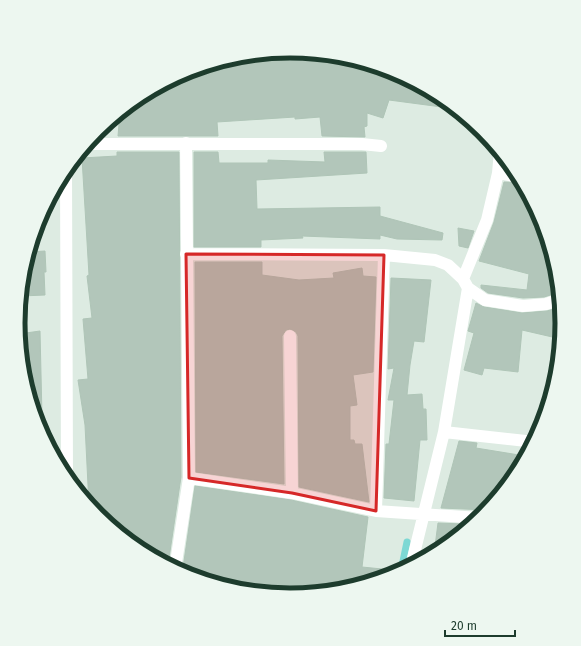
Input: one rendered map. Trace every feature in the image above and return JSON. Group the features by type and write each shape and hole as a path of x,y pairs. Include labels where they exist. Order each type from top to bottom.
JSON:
{"street":[{"path":"176,562 189,478 186,143"},
{"path":"95,144 362,144 381,146"},
{"path":"413,558 444,432 466,283 487,220 498,173 499,159"},
{"path":"498,173 511,175"},
{"path":"66,182 67,466"},
{"path":"186,254 384,255 435,260 448,265 485,300 502,304 523,306 546,304 555,301"},
{"path":"376,511 384,255"},
{"path":"290,336 292,494"},
{"path":"444,432 528,441"},
{"path":"189,478 292,494 376,511 472,517"}],"highlighted area":[{"path":"186,254 384,255 376,511 292,493 189,478"}],"building":[{"path":"273,58 308,58 359,67 408,85 446,108 389,100 383,118 367,113 367,126 364,127 365,137 322,136 320,117 295,119 295,117 217,122 218,136 118,136 119,120 143,102 173,85 222,67"},
{"path":"117,152 179,152 181,477 169,559 143,544 115,523 89,495 85,425 78,380 88,379 83,319 92,318 87,276 89,275 82,159 117,156"},
{"path":"194,152 218,152 219,163 268,163 268,160 325,162 324,152 366,152 367,173 256,180 257,209 380,207 380,216 443,233 442,240 397,239 380,235 380,239 302,236 303,238 261,240 261,247 194,247"},
{"path":"504,182 516,183 529,206 542,238 551,271 554,294 544,297 523,298 488,293 481,288 481,285 527,290 529,274 479,261 494,222"},
{"path":"458,228 474,231 468,248 459,246"},
{"path":"45,251 45,295 27,296 30,271 35,252"},
{"path":"195,262 262,262 262,275 299,280 334,278 333,273 362,268 363,276 376,277 373,372 353,375 357,405 350,406 350,440 354,440 355,444 362,444 369,502 299,487 298,336 296,332 290,329 286,330 282,336 284,484 196,472"},
{"path":"391,278 431,280 424,342 414,341 407,395 422,394 423,409 426,409 427,440 420,440 414,501 384,498 386,444 389,444 394,400 388,400 394,368 388,369"},
{"path":"476,303 484,307 522,313 547,311 555,309 555,338 522,330 518,372 484,368 482,375 464,370 474,333 468,331"},
{"path":"40,331 42,416 30,375 27,358 26,333"},
{"path":"459,441 477,443 476,448 519,455 518,459 501,485 479,510 441,508"},
{"path":"195,486 291,500 368,517 362,567 388,570 359,579 325,586 308,588 273,588 209,575 208,572 193,570 183,566"},
{"path":"438,523 463,524 452,534 435,546"}],"waterway":[{"path":"403,563 407,542"}]}
